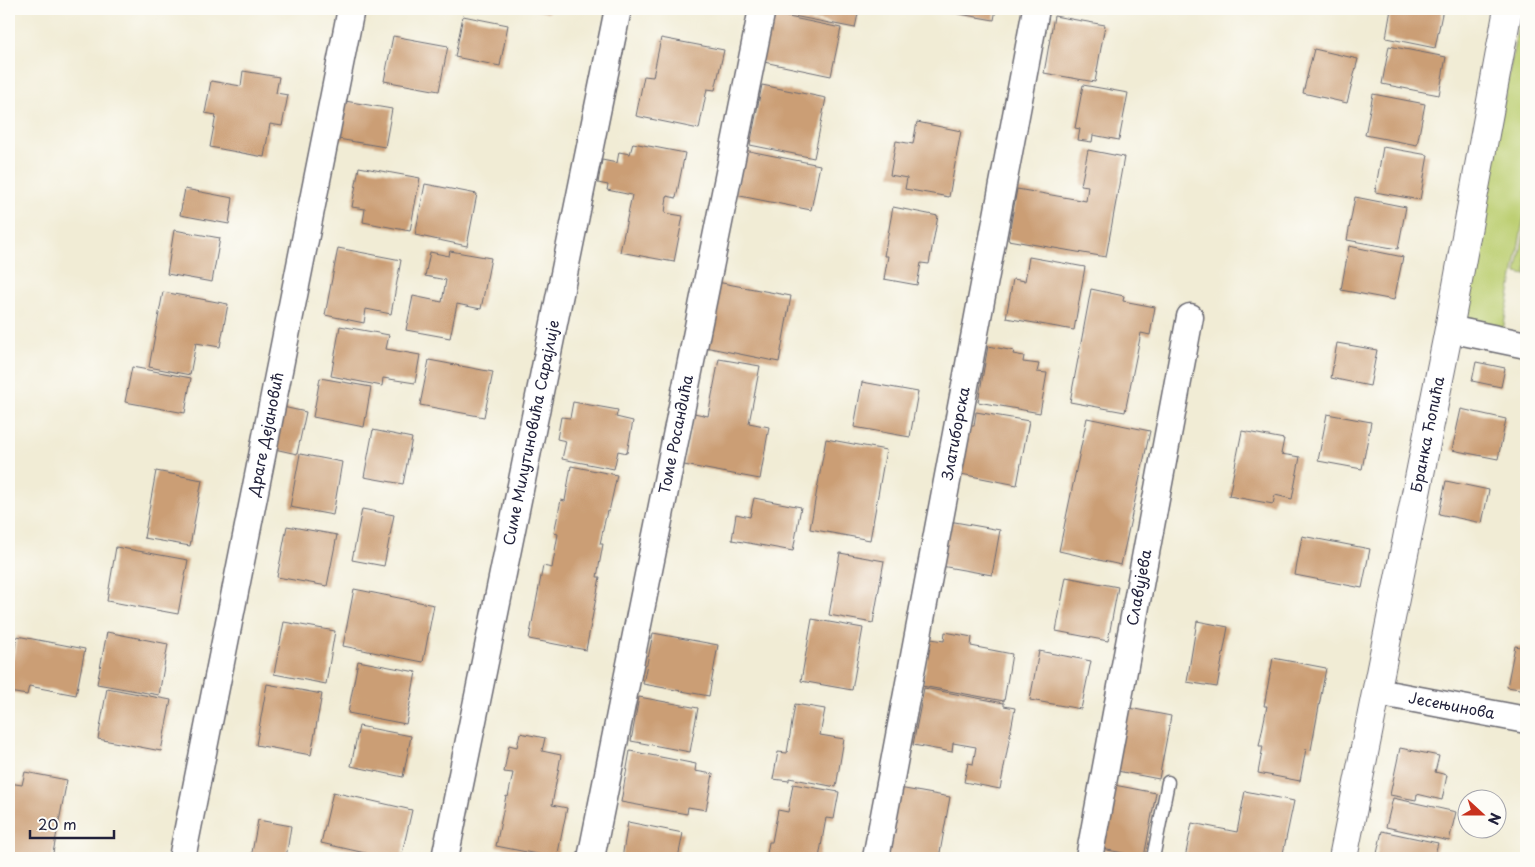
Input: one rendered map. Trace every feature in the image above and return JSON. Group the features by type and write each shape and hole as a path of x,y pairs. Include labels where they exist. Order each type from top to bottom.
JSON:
{"street":[{"name":"Драге Дејановић","path":"182,858 351,9"},
{"name":"Симе Милутиновића Сарајлије","path":"445,858 618,9"},
{"name":"Томе Росандића","path":"590,858 762,9"},
{"name":"Златиборска","path":"876,858 1036,9"},
{"name":"Бранка Ћопића","path":"1343,858 1449,329 1508,9"},
{"name":"Славујева","path":"1089,858 1190,317"},
{"path":"1449,329 1526,345"},
{"name":"Јесењинова","path":"1377,692 1526,720"}],"lane":[{"path":"1153,858 1168,782"}],"green space":[{"path":"1521,9 1526,9 1526,206 1503,330 1463,323"},
{"path":"1526,224 1526,275 1516,273"}],"building":[{"path":"532,9 549,9 548,13"},
{"path":"779,9 859,9 855,28 778,13"},
{"path":"942,9 996,9 994,20 942,11"},
{"path":"1391,9 1443,9 1435,48 1386,38"},
{"path":"769,13 841,28 831,76 759,61"},
{"path":"463,16 508,25 500,66 455,57"},
{"path":"1054,16 1105,25 1095,82 1044,73"},
{"path":"393,36 448,46 439,91 384,81"},
{"path":"661,38 724,50 715,90 707,89 699,129 636,116 644,76 653,77"},
{"path":"1389,46 1446,57 1439,95 1382,84"},
{"path":"1314,49 1358,59 1347,103 1303,93"},
{"path":"243,71 279,77 276,93 288,95 282,126 270,124 264,157 210,147 216,115 205,113 211,81 241,86"},
{"path":"762,85 826,98 814,158 750,145"},
{"path":"1083,85 1128,93 1119,140 1093,135 1092,142 1078,140 1080,129 1075,128"},
{"path":"1373,94 1425,104 1417,145 1365,135"},
{"path":"345,101 392,109 385,147 338,139"},
{"path":"917,122 961,131 949,197 905,189 907,178 890,175 896,141 913,144"},
{"path":"633,143 685,153 676,198 667,196 665,213 683,216 674,262 620,252 632,195 607,190 608,185 598,183 602,160 617,163 619,152 630,154"},
{"path":"1383,147 1428,155 1420,200 1375,192"},
{"path":"744,150 820,165 811,210 735,195"},
{"path":"1088,150 1124,157 1106,257 1008,240 1017,189 1086,201 1088,186 1081,185"},
{"path":"359,167 420,178 410,231 363,222 365,209 352,207"},
{"path":"425,184 477,194 467,246 415,235"},
{"path":"185,189 233,198 229,224 180,215"},
{"path":"1355,197 1406,207 1398,249 1347,240"},
{"path":"893,207 938,216 929,264 921,263 917,285 884,279 888,256 884,256"},
{"path":"174,230 220,238 212,282 167,274"},
{"path":"1349,246 1403,257 1394,300 1341,290"},
{"path":"338,248 401,260 391,314 366,309 364,323 325,315"},
{"path":"450,251 491,258 481,309 457,304 450,338 406,330 413,296 442,302 446,280 425,276 430,252 449,256"},
{"path":"1029,257 1085,267 1074,330 1006,318 1013,279 1025,281"},
{"path":"717,282 791,296 779,362 705,347"},
{"path":"1091,289 1124,296 1123,301 1155,307 1150,335 1141,333 1125,412 1070,402"},
{"path":"163,292 228,304 220,347 196,343 190,375 149,367"},
{"path":"340,326 389,335 386,349 420,355 415,383 383,378 382,386 331,376"},
{"path":"1337,343 1377,350 1370,386 1331,378"},
{"path":"988,346 1014,351 1013,354 1024,356 1023,362 1039,364 1037,372 1047,373 1040,413 978,402"},
{"path":"719,359 760,366 749,423 769,427 760,479 684,465 694,413 708,416"},
{"path":"429,360 493,372 484,417 420,405"},
{"path":"1476,362 1505,368 1501,387 1472,381"},
{"path":"132,367 191,378 185,413 125,402"},
{"path":"320,378 371,387 364,427 313,417"},
{"path":"862,382 918,392 910,437 854,427"},
{"path":"573,402 618,410 616,417 633,421 627,453 618,451 614,469 562,459 566,441 557,439 561,417 570,418"},
{"path":"278,406 306,412 297,454 270,448"},
{"path":"1461,409 1506,419 1498,459 1452,450"},
{"path":"976,412 1029,421 1017,485 961,474 969,426 974,426"},
{"path":"1327,414 1371,422 1362,469 1318,461"},
{"path":"1087,418 1150,431 1121,565 1059,551"},
{"path":"373,430 412,438 403,484 364,477"},
{"path":"1242,431 1284,439 1281,454 1300,457 1292,499 1275,495 1273,504 1229,496"},
{"path":"826,439 886,450 870,540 810,529"},
{"path":"300,454 342,462 333,515 290,507"},
{"path":"571,466 617,475 600,544 603,544 597,577 600,577 586,650 529,639 543,566 552,568 558,534 554,533 561,500 565,501"},
{"path":"156,471 202,480 190,546 144,538"},
{"path":"1446,481 1489,490 1482,523 1439,514"},
{"path":"754,498 801,507 793,551 732,540 736,514 750,517"},
{"path":"362,509 394,515 384,566 352,560"},
{"path":"949,521 1000,530 992,575 941,566"},
{"path":"287,526 337,535 327,586 277,577"},
{"path":"1302,536 1370,549 1362,588 1295,575"},
{"path":"116,547 188,560 178,614 107,601"},
{"path":"840,553 884,561 873,623 829,615"},
{"path":"1066,577 1118,587 1108,641 1056,631"},
{"path":"354,589 434,605 423,662 343,646"},
{"path":"812,619 863,628 852,690 801,681"},
{"path":"1197,621 1228,627 1217,687 1187,682"},
{"path":"284,622 335,631 326,684 274,674"},
{"path":"107,632 168,644 159,695 97,684"},
{"path":"945,632 972,637 971,646 1012,654 1004,701 922,686 931,639 944,641"},
{"path":"653,633 718,645 709,696 643,684"},
{"path":"17,636 85,649 76,695 29,686 27,695 9,692 9,658 13,659"},
{"path":"1515,646 1526,648 1526,690 1507,687"},
{"path":"1039,651 1091,661 1081,709 1030,700"},
{"path":"1273,658 1326,668 1311,750 1306,749 1300,781 1258,773 1263,746 1259,746 1267,706 1264,706"},
{"path":"358,661 416,672 406,724 348,713"},
{"path":"267,684 322,694 311,755 256,745"},
{"path":"107,688 171,700 161,751 98,739"},
{"path":"924,688 1004,703 1004,706 1015,708 1000,789 964,782 968,763 973,764 976,747 953,743 952,752 913,745"},
{"path":"639,697 698,708 690,752 631,741"},
{"path":"795,704 825,709 820,735 844,739 836,787 789,778 789,781 773,779 778,752 787,753"},
{"path":"1124,707 1171,716 1159,779 1112,770"},
{"path":"359,726 411,736 403,777 351,766"},
{"path":"520,733 545,738 542,751 561,755 552,805 567,808 557,858 496,846 506,796 508,797 513,773 504,772 509,745 517,747"},
{"path":"1400,748 1439,756 1435,772 1447,775 1442,800 1417,794 1416,800 1390,795"},
{"path":"630,751 696,764 695,771 713,774 706,810 688,807 687,814 621,802"},
{"path":"25,772 67,780 52,858 9,858 9,783 22,785"},
{"path":"793,784 839,792 834,819 826,818 819,858 794,858 767,854 769,842 772,842 778,810 788,812"},
{"path":"1109,784 1156,793 1144,857 1097,848"},
{"path":"899,788 950,797 939,858 886,857"},
{"path":"1245,791 1294,801 1282,858 1185,858 1192,823 1237,832"},
{"path":"333,792 412,810 401,858 387,858 321,843"},
{"path":"1393,798 1456,812 1449,841 1386,827"},
{"path":"258,820 291,826 286,858 251,858"},
{"path":"628,822 683,833 678,858 622,858"},
{"path":"1382,831 1438,843 1434,858 1376,858"}]}
